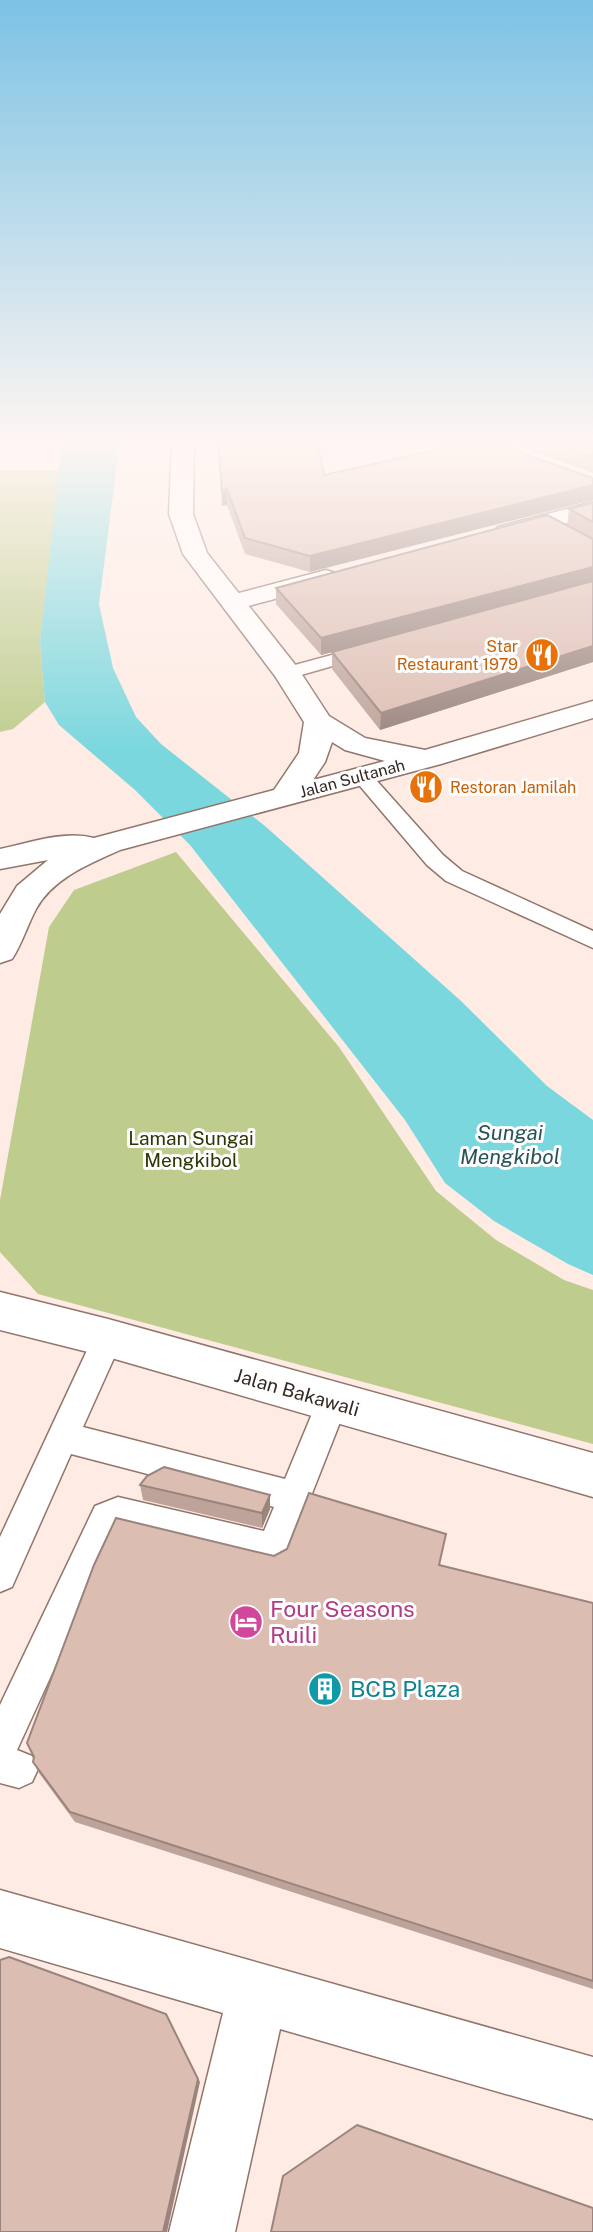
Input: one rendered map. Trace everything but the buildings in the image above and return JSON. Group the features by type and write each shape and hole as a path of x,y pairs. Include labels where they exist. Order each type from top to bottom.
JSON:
{"street":[{"path":"192,544 195,554 287,673 318,722 320,741 312,760 286,795"},
{"path":"233,602 350,572"},
{"name":"Jalan Sultanah","path":"0,951 20,904 40,880 64,862 109,843 431,758 593,709"},
{"path":"318,722 355,744 382,752 431,758"},
{"name":"Jalan Sultanah","path":"0,859 61,846 109,843"},
{"name":"Jalan Bakawali","path":"0,1311 108,1338 593,1475"},
{"path":"0,1919 593,2088"},
{"path":"202,2232 258,1993"}],"lane":[{"path":"287,673 380,647"},
{"path":"361,775 435,860 454,876 593,940"},
{"path":"0,1575 108,1338"},
{"path":"6,1760 107,1517 118,1513 273,1550 332,1402"},
{"path":"62,1437 294,1497"}],"green space":[{"path":"0,544 51,544 40,642 45,702 13,729 0,732"},
{"name":"Laman Sungai Mengkibol","path":"176,852 339,1047 436,1191 496,1240 564,1280 593,1290 593,1444 38,1294 0,1252 0,1200 49,927 74,890"}],"water":[{"name":"Sungai Mengkibol","path":"51,544 107,544 99,604 113,668 136,717 161,744 265,826 461,1001 547,1086 593,1120 593,1275 568,1264 494,1221 445,1183 405,1120 190,845 135,790 59,725 45,702 40,642"}],"place":[{"name":"Star Restaurant 1979","path":"542,655"},
{"name":"Restoran Jamilah","path":"426,787"},
{"name":"Four Seasons Ruili","path":"246,1622"},
{"name":"BCB Plaza","path":"325,1689"}]}
